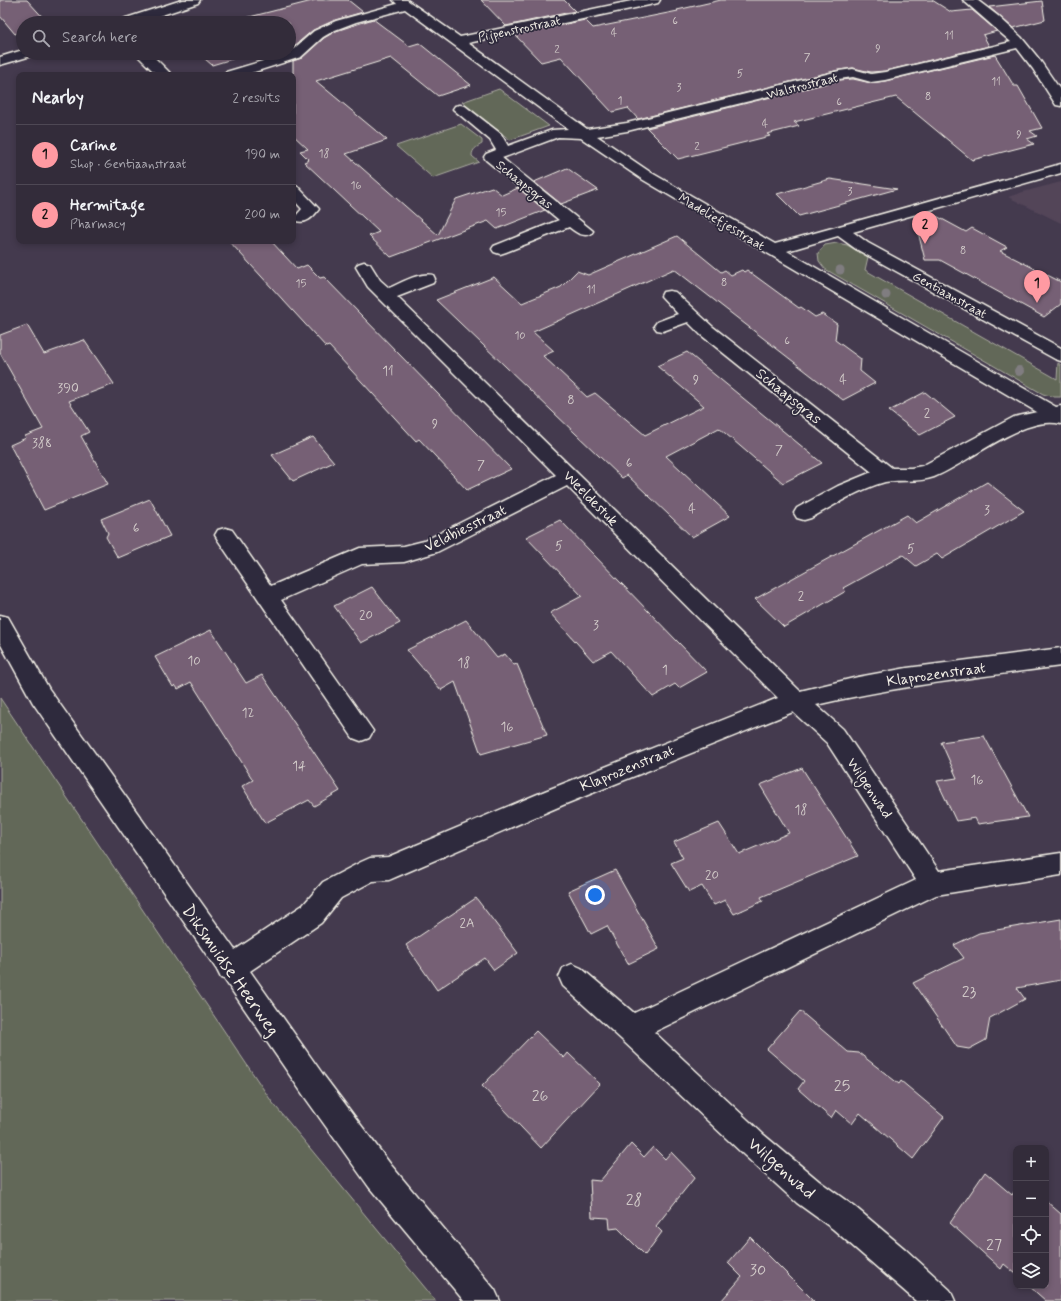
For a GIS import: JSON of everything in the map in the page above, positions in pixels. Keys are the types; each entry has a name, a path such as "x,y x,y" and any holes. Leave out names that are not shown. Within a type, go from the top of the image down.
{"street":[{"path":"146,16 194,0"},
{"path":"595,0 605,10"},
{"name":"Pijpenstrostraat","path":"457,41 654,0"},
{"path":"969,0 997,21 1020,44 1031,57 1061,102"},
{"path":"296,54 305,48 316,36 331,27 403,2"},
{"name":"Madeliefjesstraat","path":"403,2 584,134 645,175 1059,415"},
{"name":"Walstrostraat","path":"584,134 627,127 839,75 853,73 871,78 885,76 1020,44"},
{"path":"0,61 16,56"},
{"path":"150,60 162,72"},
{"path":"241,72 278,60"},
{"name":"Schaapsgras","path":"460,109 496,137 505,152"},
{"name":"Schaapsgras","path":"584,134 557,133 491,157 570,221 585,231"},
{"path":"772,250 1061,168"},
{"path":"296,193 311,209 302,218"},
{"name":"Schaapsgras","path":"500,249 570,221"},
{"name":"Gentiaanstraat","path":"840,230 862,246 1061,355"},
{"name":"Weeldestuk","path":"364,267 374,283 796,701"},
{"path":"386,295 427,279"},
{"name":"Schaapsgras","path":"669,296 707,331 888,475"},
{"path":"663,326 691,315"},
{"path":"804,513 870,478 888,475 911,475 927,472 1021,421 1059,415"},
{"name":"Veldbiesstraat","path":"267,597 360,556 404,554 430,547 569,477"},
{"path":"225,534 267,597 361,731"},
{"name":"Diksmuidse Heerweg","path":"0,623 41,696 230,969 380,1176 484,1301"},
{"name":"Klaprozenstraat","path":"230,969 312,914 332,890 370,870 389,868 562,795 796,701 858,686 907,677 1061,657"},
{"name":"Wilgenwad","path":"796,701 835,736 933,884"},
{"path":"630,1029 933,884 1061,864"},
{"name":"Wilgenwad","path":"572,977 760,1150 808,1192 844,1218 894,1260 939,1301"}],"shaded area":[{"path":"1061,182 1061,223 1008,197 1023,192"}],"green space":[{"path":"499,89 549,126 510,140 462,102"},
{"path":"461,124 482,140 482,144 475,148 472,154 472,156 479,162 433,178 396,146"},
{"path":"837,243 847,245 868,257 865,270 1057,379 1058,363 1061,365 1061,397 1043,394 825,269 819,261 818,253 825,245"},
{"path":"0,698 272,1102 436,1301 0,1301"}],"building":[{"path":"0,0 27,0 42,16 16,16 15,34 0,16"},
{"path":"316,0 348,0 363,12 335,20 313,30 296,44 296,16 253,16"},
{"path":"481,0 564,0 575,11 506,26"},
{"path":"721,0 932,0 951,12 972,10 997,31 983,35 989,46 885,71 871,72 853,68 839,70 638,119 628,108 612,112 561,57 541,62 515,35 585,20 593,28 678,11 677,10"},
{"path":"1042,1 1045,20 1013,28 989,7"},
{"path":"373,19 409,46 419,43 471,85 438,96 391,58 316,81 387,140 346,154 438,235 456,199 492,187 502,195 518,188 545,210 497,229 488,221 391,257 369,236 379,232 304,162 309,160 300,151 308,149 296,138 296,72 293,72 293,61 302,58 324,38 336,31"},
{"path":"995,55 1014,86 1018,86 1042,128 1030,131 1037,136 1027,139 1034,144 972,160 896,97 794,122 799,126 767,134 770,136 678,159 647,128 839,80 853,79 871,83 885,81"},
{"path":"206,60 229,60 212,65"},
{"path":"567,168 598,190 561,204 534,182"},
{"path":"830,179 897,189 799,216 777,194"},
{"path":"929,212 966,232 972,228 1007,247 1000,251 1061,282 1061,304 1044,317 940,260 925,260 914,216"},
{"path":"677,236 721,272 725,270 731,275 742,270 744,272 747,270 799,308 801,307 815,317 822,314 837,324 835,340 861,359 860,371 875,383 843,400 674,269 533,332 554,351 543,356 587,397 595,393 645,435 704,406 657,366 687,352 822,463 783,483 719,428 666,456 730,516 692,537 627,475 622,478 436,300 494,277 522,303 561,287 577,271 588,275"},
{"path":"232,244 274,244 297,269 307,265 320,278 324,277 511,469 467,490 419,439 416,441 329,346 326,347"},
{"path":"27,325 44,354 84,340 114,384 69,401 89,432 81,436 108,484 44,510 10,445 26,438 25,436 43,429 0,353 0,335"},
{"path":"925,392 955,417 920,435 889,411"},
{"path":"313,437 334,462 293,481 272,455"},
{"path":"987,482 1024,511 942,559 937,554 916,566 903,555 843,588 846,591 784,627 755,599 907,515 916,523"},
{"path":"150,499 170,536 118,558 106,537 108,533 101,519"},
{"path":"560,520 707,672 679,688 675,684 653,697 611,651 593,661 550,613 582,596 526,537"},
{"path":"372,587 400,623 361,643 334,606"},
{"path":"466,620 497,658 505,654 514,665 517,664 547,735 481,754 455,682 441,690 407,650"},
{"path":"211,630 246,683 262,675 340,791 314,806 309,800 265,823 242,786 253,780 191,682 178,689 175,685 173,687 155,657"},
{"path":"984,736 1028,817 978,824 975,818 956,821 937,781 957,778 941,742"},
{"path":"802,768 858,856 761,897 763,901 734,914 725,900 714,905 702,886 689,892 671,863 683,858 674,842 719,823 739,854 789,833 760,785"},
{"path":"615,870 659,949 628,964 607,926 591,934 568,891"},
{"path":"476,898 518,953 494,970 485,958 437,990 406,945"},
{"path":"1061,919 1061,980 1017,988 1025,999 990,1018 986,1040 969,1049 957,1047 913,983 964,958 954,945 979,933"},
{"path":"800,1011 848,1052 859,1053 899,1084 901,1081 944,1117 913,1159 860,1113 852,1124 836,1110 831,1118 798,1089 804,1081 767,1049"},
{"path":"536,1031 564,1058 568,1053 600,1084 541,1148 482,1086"},
{"path":"631,1144 644,1157 653,1147 665,1159 671,1152 695,1177 656,1226 662,1232 645,1255 618,1228 610,1229 609,1218 592,1217 590,1180 600,1181"},
{"path":"985,1172 1012,1195 1013,1194 1013,1272 1004,1264 1001,1269 950,1223"},
{"path":"1049,1204 1061,1214 1061,1301 1046,1301 1032,1289 1049,1289"},
{"path":"750,1237 814,1301 721,1301 742,1277 728,1263"}],"place":[{"name":"Hermitage","path":"925,244"},
{"name":"Carine","path":"1037,303"}]}
